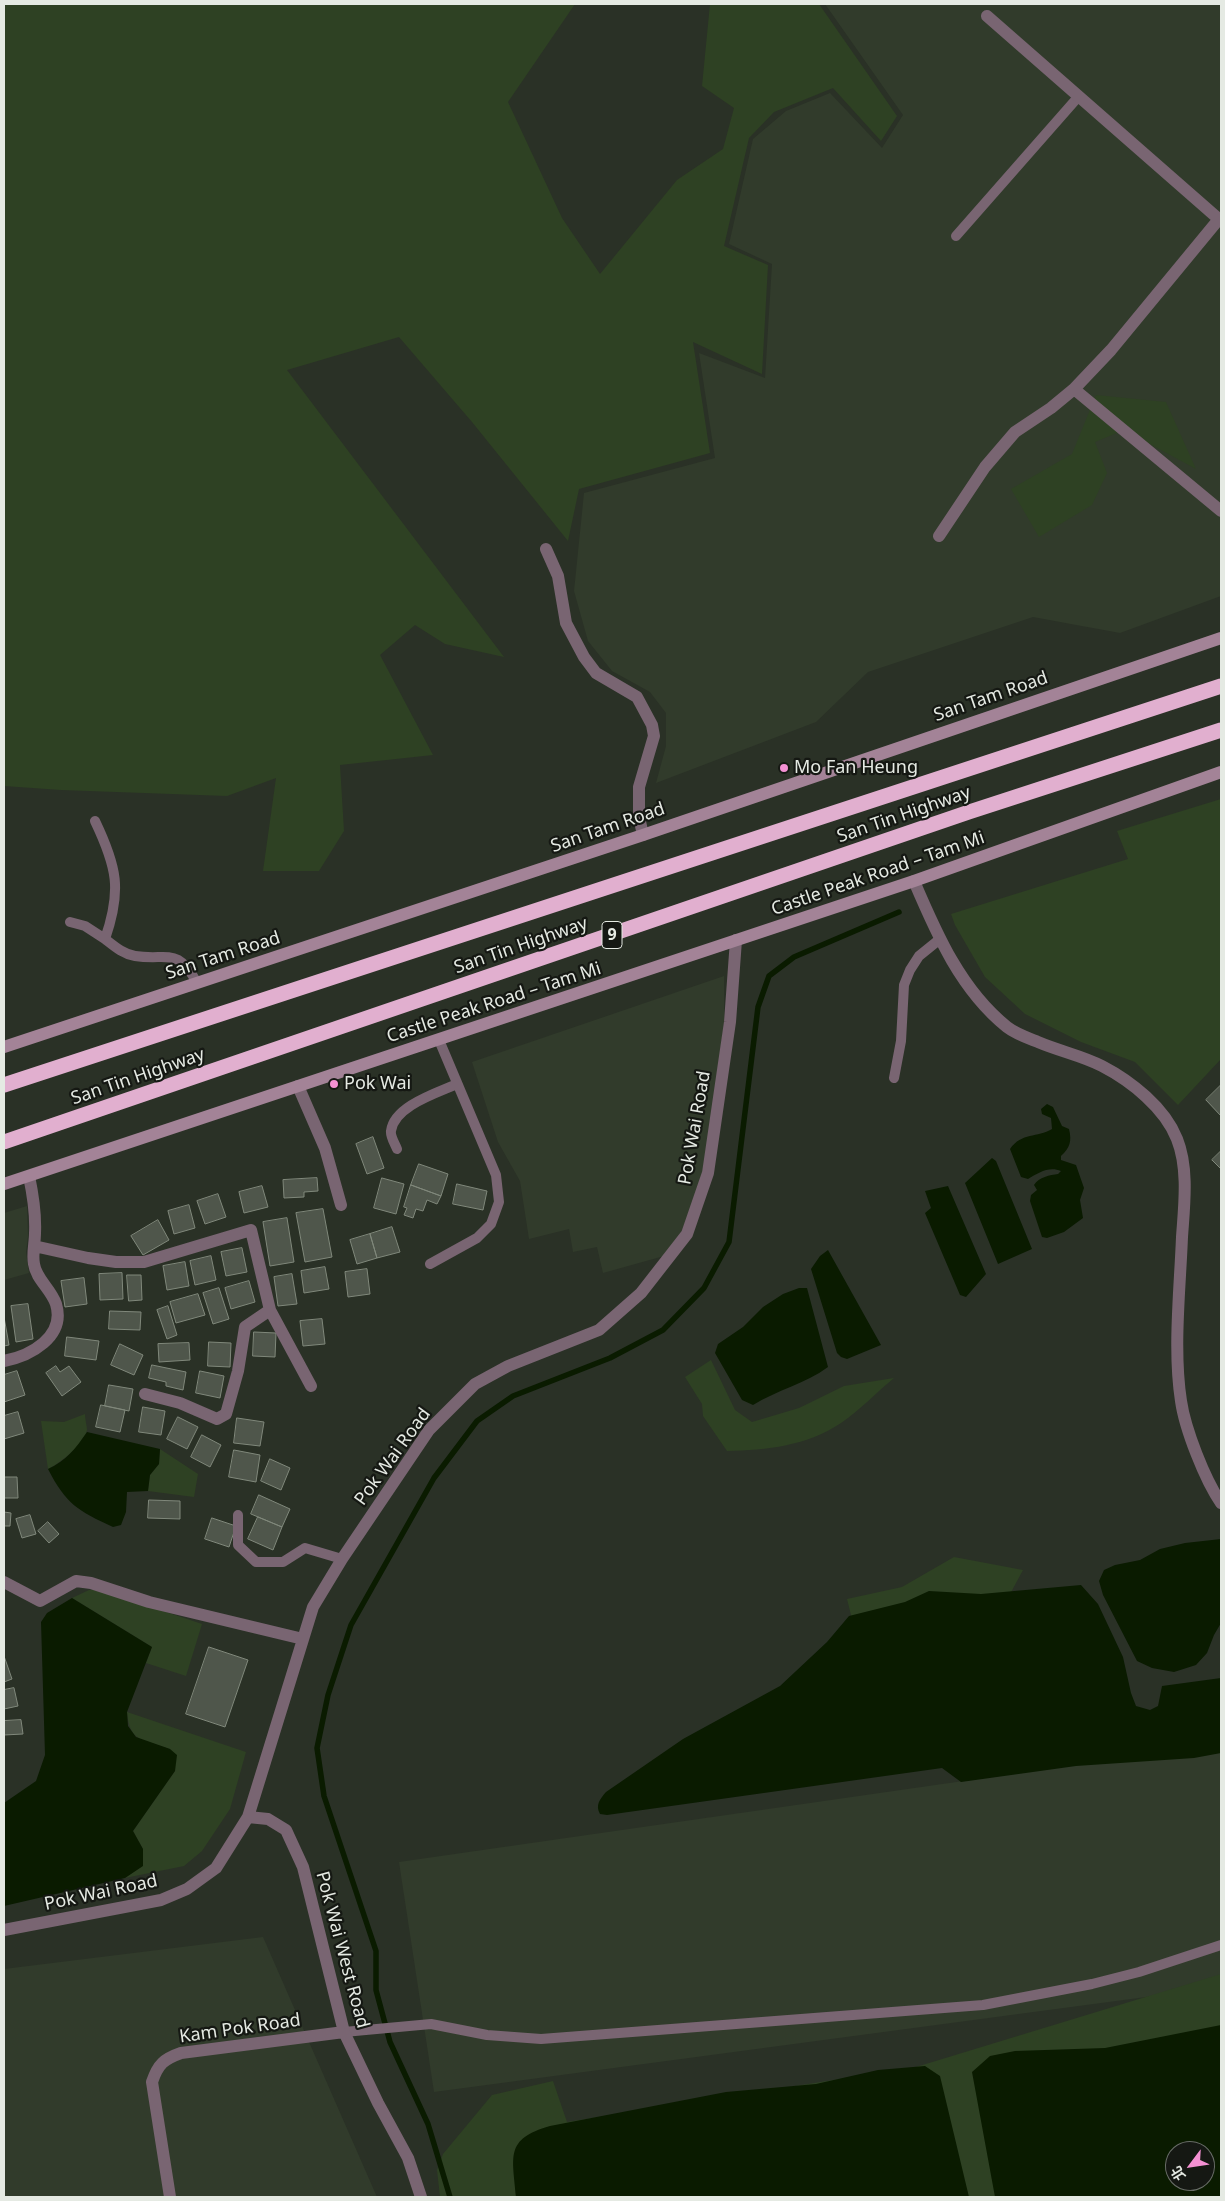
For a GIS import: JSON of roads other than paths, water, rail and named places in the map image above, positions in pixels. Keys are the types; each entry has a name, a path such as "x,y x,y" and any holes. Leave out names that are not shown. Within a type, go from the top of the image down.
{"highway":[{"name":"San Tin Highway","path":"4,1085 1221,686"},
{"name":"San Tin Highway","path":"4,1142 969,812 1221,730"}],"main road":[{"name":"San Tam Road","path":"4,1047 643,836 1221,638"},
{"name":"Castle Peak Road – Tam Mi","path":"4,1184 914,881 1221,772"}],"street":[{"path":"939,536 985,467 1015,432 1074,390 1111,350 1220,220 987,16"},
{"path":"1074,390 1221,511"},
{"path":"546,549 558,576 566,623 584,657 596,673 637,697 652,725 654,736 639,787 638,817 643,836"},
{"path":"914,881 940,939 959,973 980,1001 1009,1029 1060,1052 1102,1066 1133,1086 1159,1110 1177,1139 1182,1161 1184,1198 1178,1366 1181,1402 1198,1459 1221,1503"},
{"name":"Pok Wai Road","path":"4,1930 160,1900 187,1889 216,1868 248,1817 312,1607 429,1430 475,1384 508,1366 599,1330 641,1293 686,1234 708,1173 730,1022 736,940"},
{"path":"298,1086 325,1148 341,1205"},
{"path":"4,1361 32,1352 42,1345 52,1333 58,1317 56,1303 37,1273 34,1263 34,1196 29,1176"},
{"path":"34,1246 116,1262 144,1262 251,1230 270,1310 311,1386"},
{"path":"145,1394 180,1403 217,1419 226,1414 238,1371 245,1327 270,1310"},
{"path":"4,1582 40,1601 76,1581 91,1583 150,1602 303,1639"},
{"name":"Pok Wai West Road","path":"248,1817 268,1819 286,1830 299,1859 344,2032 378,2103 408,2158 421,2197"},
{"name":"Kam Pok Road","path":"170,2197 152,2082 156,2068 165,2059 181,2053 344,2032"}],"lane":[{"path":"956,236 1079,96"},
{"path":"95,821 107,846 116,880 114,914 104,939"},
{"path":"70,922 85,926 119,950 134,956 164,956 180,960 190,970 197,983"},
{"path":"894,1078 901,1041 904,985 910,970 919,956 940,939"},
{"path":"430,1264 477,1238 492,1224 499,1202 496,1175 439,1040"},
{"path":"397,1150 390,1132 394,1121 404,1109 457,1084"},
{"path":"238,1515 238,1545 256,1562 283,1562 305,1548 342,1559"},
{"path":"344,2032 431,2024 487,2035 541,2039 983,2005 1092,1984 1139,1972 1221,1945"}],"waterway":[{"path":"450,2197 428,2124 390,2042 376,1990 376,1951 324,1796 317,1748 328,1695 351,1625 434,1478 477,1421 513,1396 610,1358 663,1330 704,1288 729,1242 758,1007 769,976 794,957 899,912"}],"place":[{"name":"Mo Fan Heung","path":"784,768"},
{"name":"Pok Wai","path":"334,1084"}]}
